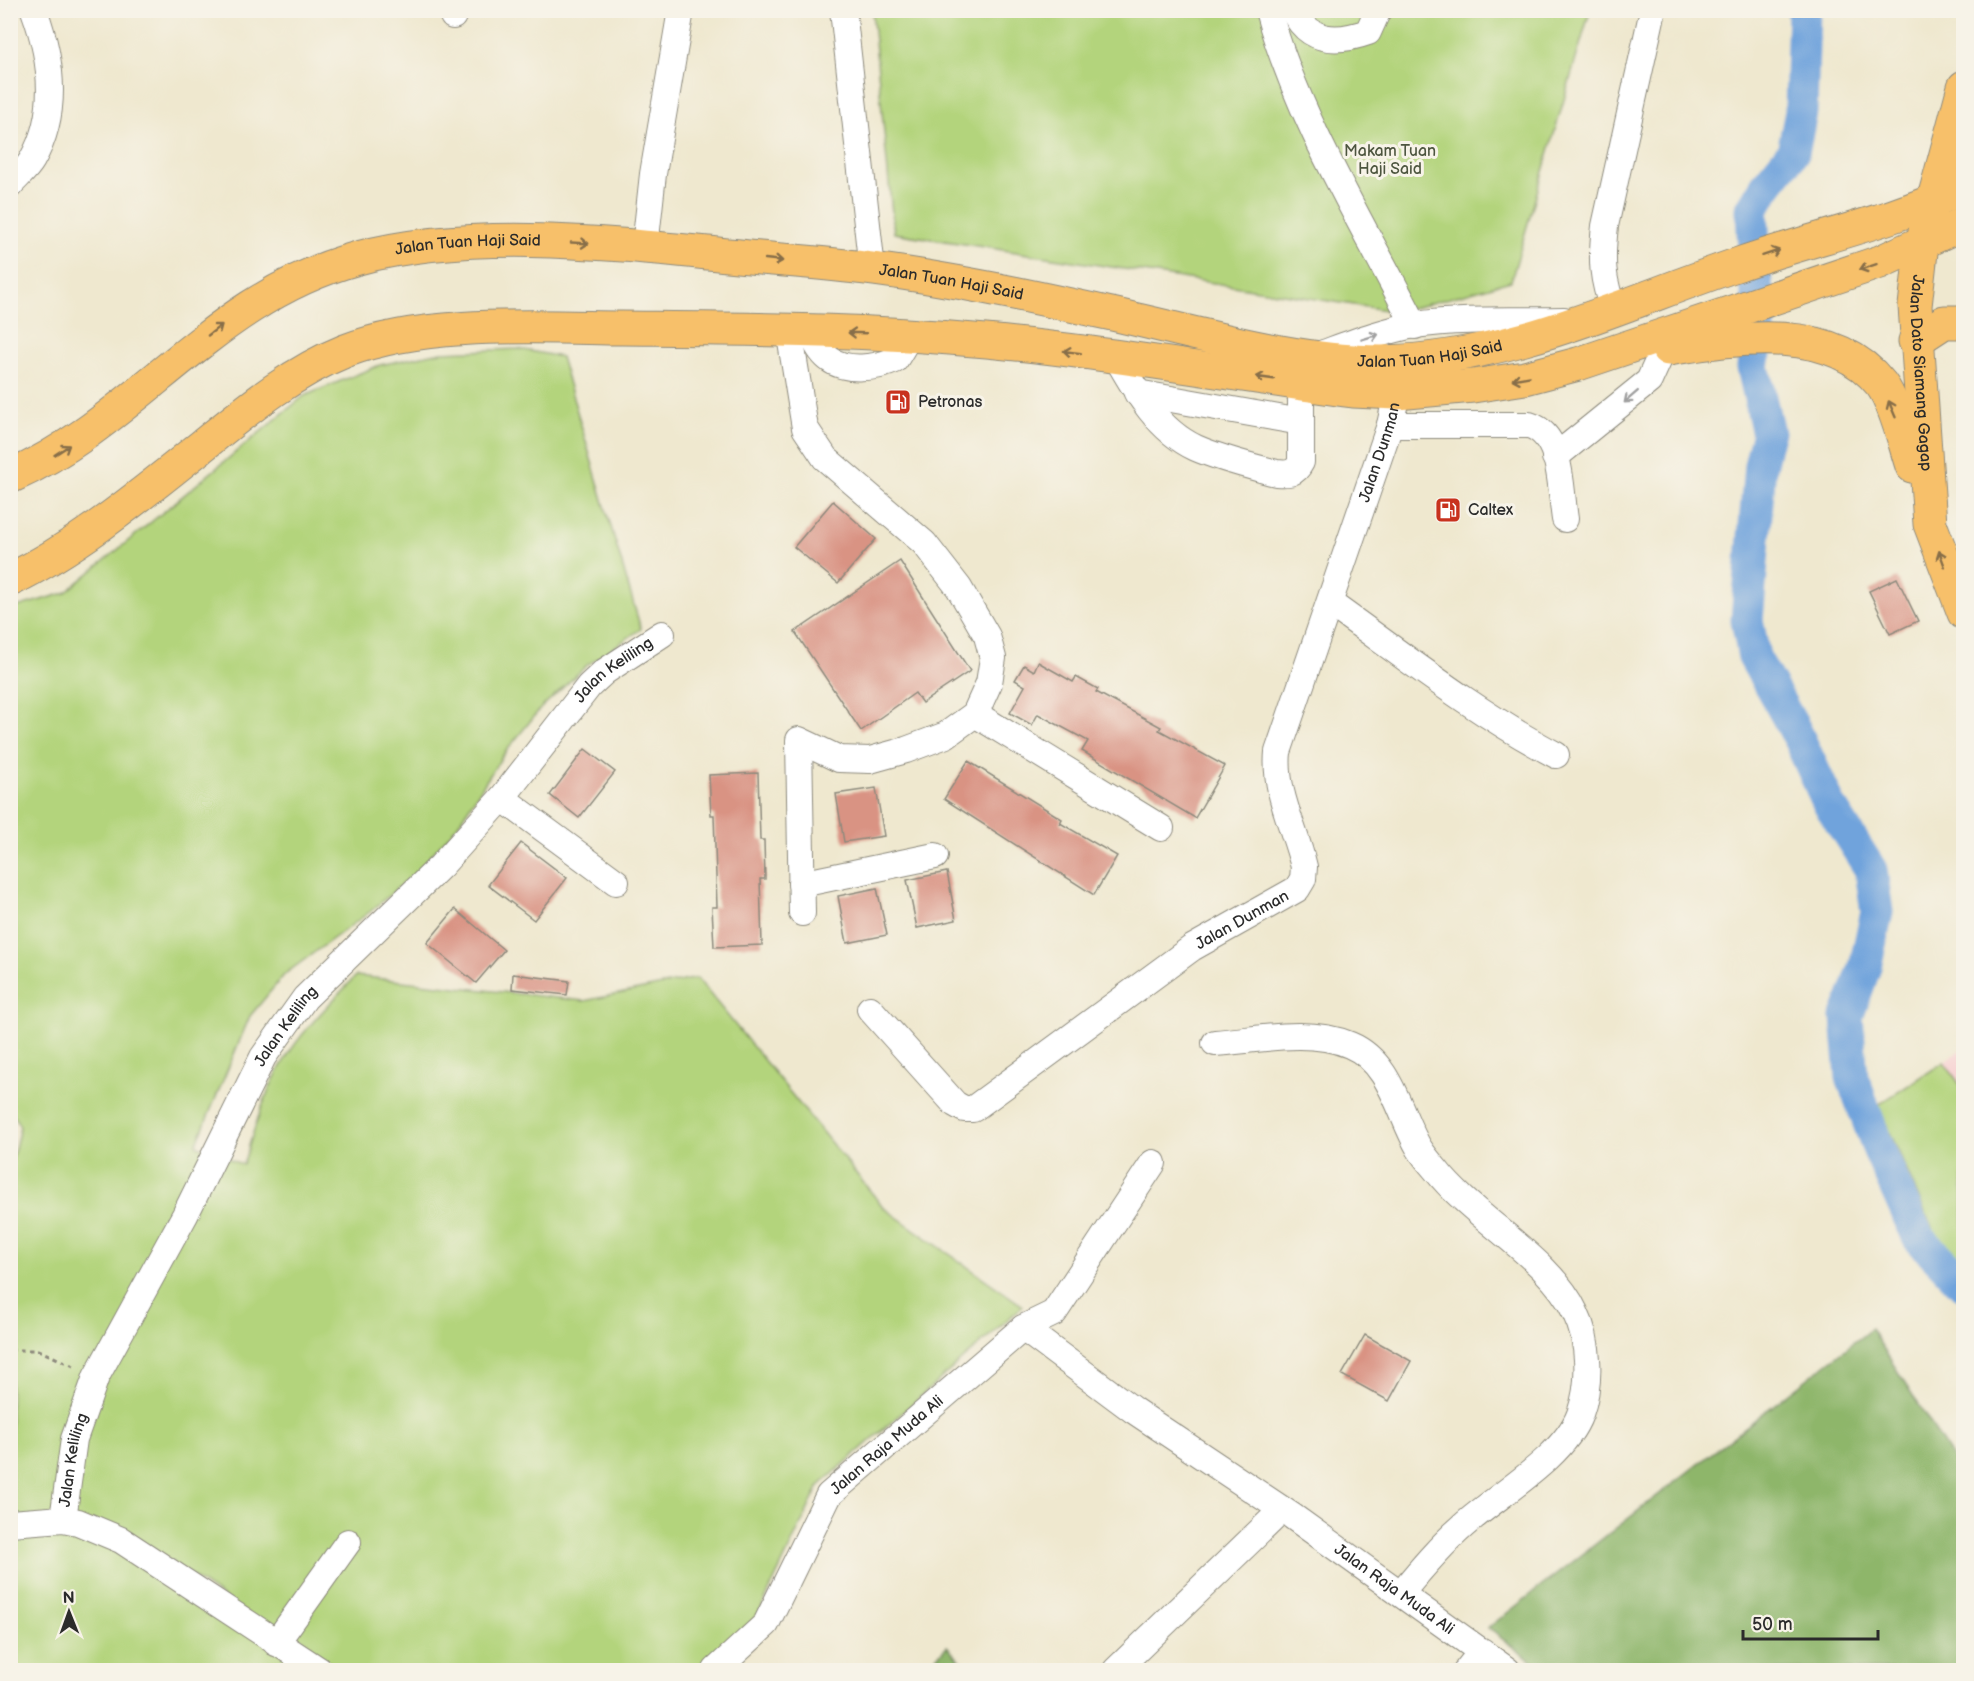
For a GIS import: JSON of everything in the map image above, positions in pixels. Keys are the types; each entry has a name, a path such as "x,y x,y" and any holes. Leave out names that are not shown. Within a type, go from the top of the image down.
{"main road":[{"path":"1865,223 1902,195 1928,169 1950,132 1964,87"},
{"name":"Jalan Dato Siamang Gagap","path":"1950,132 1931,203 1916,274 1915,341 1930,524 1964,613"},
{"name":"Jalan Tuan Haji Said","path":"10,580 70,549 250,407 306,370 347,350 407,336 458,330 528,327 799,330 953,338 1117,358 1308,370 1436,358 1491,350 1601,315 1733,266 1931,203 1964,187"},
{"name":"Jalan Tuan Haji Said","path":"10,477 61,452 233,316 266,295 307,274 361,257 455,244 510,240 645,247 872,269 1102,312 1397,393 1525,378 1739,325 1799,291 1880,262 1964,223"},
{"path":"1915,341 1944,322 1964,322"},
{"path":"1578,364 1663,350 1739,325 1832,348 1858,363 1882,385 1900,428 1930,524"}],"street":[{"path":"10,185 31,162 44,134 50,105 50,70 44,38 34,10"},
{"path":"645,247 653,174 681,10"},
{"path":"843,10 872,269"},
{"path":"1268,10 1276,40 1303,108 1414,326"},
{"path":"1276,40 1297,18 1318,36 1345,40 1368,32 1378,10"},
{"path":"1117,358 1137,393 1169,429 1194,447 1276,473 1290,474 1298,470 1301,462 1301,422 1308,370 1371,336 1414,326 1460,321 1601,315 1604,284 1601,259 1605,226 1653,10"},
{"path":"799,330 805,428 825,458 924,543 959,588 987,636 993,658 988,683 975,714 946,735 870,760 838,759 799,740 802,913"},
{"path":"1555,457 1650,381 1663,350"},
{"path":"1137,393 1301,422"},
{"name":"Jalan Dunman","path":"870,1009 955,1104 964,1109 973,1109 1192,948 1297,889 1303,879 1304,867 1280,790 1276,772 1278,752 1331,604 1390,425 1397,393"},
{"path":"1390,425 1530,425 1541,428 1549,439 1555,457 1565,519"},
{"path":"1331,604 1464,699 1523,738 1556,755"},
{"name":"Jalan Keliling","path":"63,1519 74,1439 96,1377 185,1215 263,1056 305,998 441,866 502,798 589,686 604,672 662,634"},
{"path":"975,714 1161,828"},
{"path":"502,798 616,882"},
{"path":"801,884 935,856"},
{"path":"1215,1043 1323,1037 1352,1046 1359,1051 1372,1061 1392,1088 1420,1149 1439,1174 1555,1282 1575,1312 1586,1348 1587,1382 1580,1415 1564,1440 1462,1527 1401,1593"},
{"name":"Jalan Raja Muda Ali","path":"716,1671 766,1624 830,1495 1023,1328 1054,1313 1153,1163"},
{"name":"Jalan Raja Muda Ali","path":"1023,1328 1133,1410 1401,1593 1474,1661 1507,1671"},
{"path":"1116,1671 1282,1510"},
{"name":"Jalan Keliling","path":"10,1523 63,1519 78,1522 121,1540 319,1671"},
{"path":"276,1643 348,1542"}],"path":[{"path":"10,1350 38,1350 96,1377"}],"shaded area":[{"path":"1963,1048 1963,1089 1944,1062"}],"green space":[{"name":"Makam Tuan Haji Said","path":"872,11 1590,11 1511,281 1399,312 894,233"},
{"path":"519,349 561,357 641,629 586,666 540,709 503,755 457,826 416,872 371,911 285,974 250,1016 196,1145 243,1165 265,1099 284,1061 309,1027 356,976 584,1001 697,978 884,1208 1023,1306 819,1486 758,1615 700,1670 329,1670 127,1532 11,1515 10,1169 20,1127 10,1107 10,609 65,593 304,396 380,365 441,352"},
{"path":"1944,1062 1963,1089 1963,1268 1937,1239 1878,1105"},
{"path":"1871,1329 1963,1475 1963,1670 1543,1670 1488,1628"},
{"path":"51,1525 115,1543 311,1670 11,1670 10,1533"},
{"path":"947,1646 970,1670 923,1670"}],"building":[{"path":"833,501 876,539 838,583 794,547"},
{"path":"900,561 970,671 922,703 915,693 861,731 795,632"},
{"path":"1897,578 1918,621 1890,634 1869,591"},
{"path":"1038,662 1073,682 1076,677 1098,689 1096,692 1161,727 1159,730 1225,766 1195,818 1082,751 1088,741 1038,714 1032,725 1010,713 1025,686 1015,680 1024,665 1034,671"},
{"path":"585,749 615,772 579,818 550,795"},
{"path":"968,761 1062,819 1060,823 1117,856 1094,895 944,799"},
{"path":"758,773 760,840 764,840 765,879 760,879 762,945 714,947 712,907 717,907 714,815 711,815 709,775"},
{"path":"876,788 884,836 844,842 836,794"},
{"path":"521,843 567,878 534,920 488,885"},
{"path":"947,872 956,920 917,928 907,880"},
{"path":"877,888 887,935 847,943 838,896"},
{"path":"455,909 504,950 476,983 427,943"},
{"path":"513,974 569,981 567,995 512,989"},
{"path":"1365,1335 1411,1361 1389,1401 1342,1375"}],"waterway":[{"path":"1804,10 1801,112 1793,152 1768,183 1752,209 1760,320 1753,367 1768,433 1760,466 1747,620 1754,657 1795,730 1829,804 1871,870 1877,912 1865,967 1847,1017 1852,1077 1879,1150 1918,1237 1964,1285"}],"place":[{"name":"Petronas","path":"898,402"},
{"name":"Caltex","path":"1448,510"}]}
